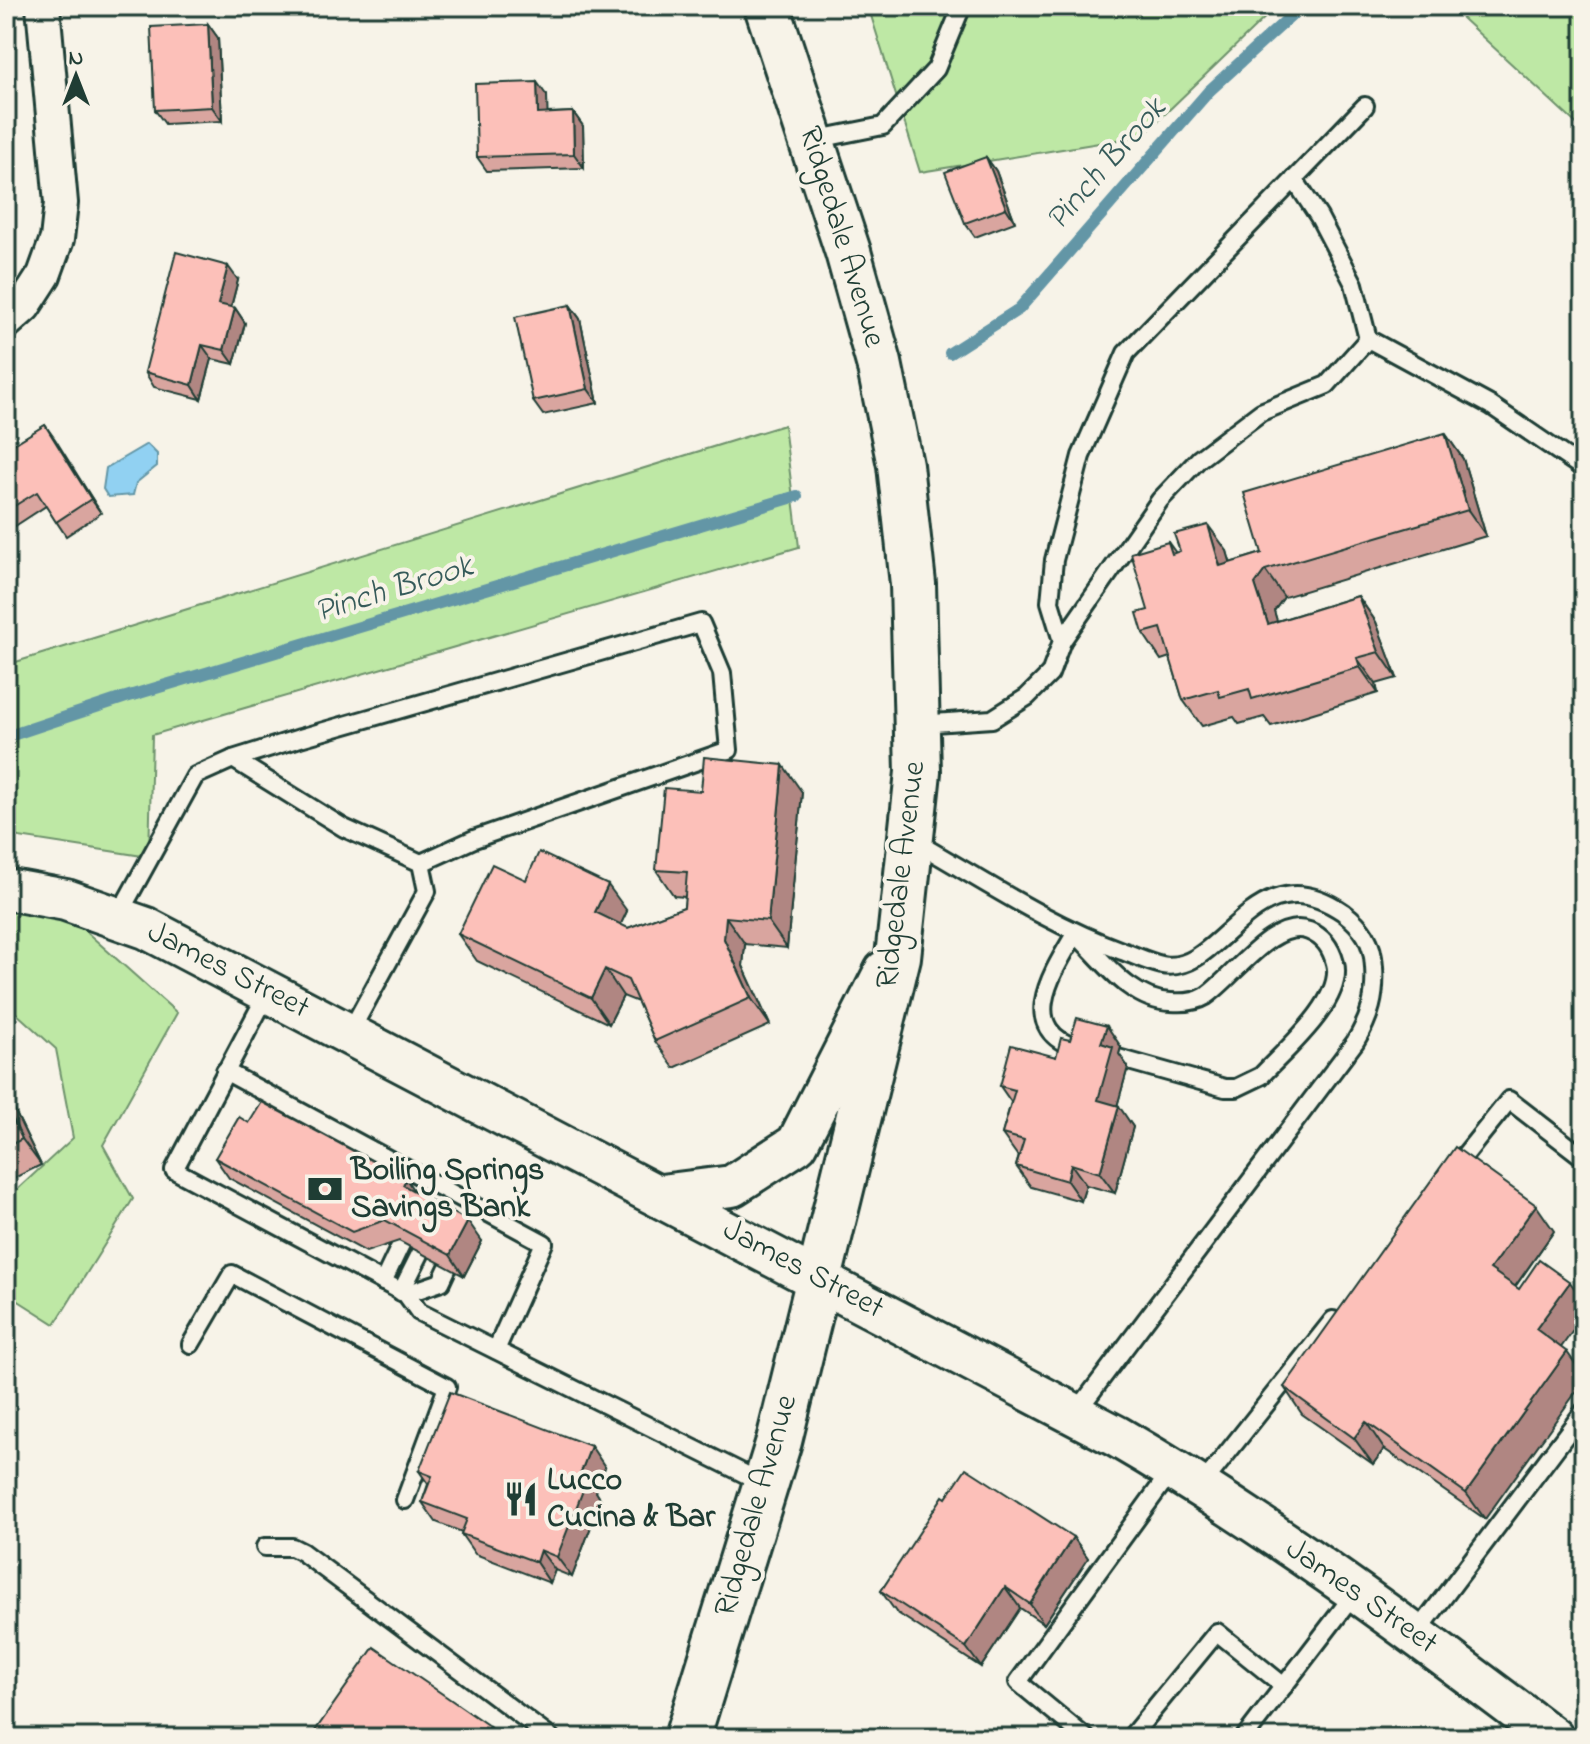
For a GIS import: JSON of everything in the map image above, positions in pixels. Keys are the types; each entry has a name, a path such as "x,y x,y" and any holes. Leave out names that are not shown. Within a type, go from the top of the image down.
{"main road":[{"name":"Ridgedale Avenue","path":"687,1738 766,1484 820,1278 899,942 918,772 913,584 900,465 875,349 767,6"}],"street":[{"path":"6,322 24,306 44,275 57,239 61,203 43,6"},
{"name":"James Street","path":"6,889 66,900 146,928 350,1032 1075,1414 1187,1477 1416,1634 1553,1738"},
{"path":"661,1195 732,1186 797,1144 899,942"}],"lane":[{"path":"811,141 883,126 936,69 962,6"},
{"path":"1062,641 1050,602 1054,560 1081,456 1126,353 1365,106"},
{"path":"1294,179 1319,217 1354,284 1368,339 1490,405 1584,469"},
{"path":"917,724 992,719 1027,697 1050,674 1062,641 1160,500 1199,459 1261,412 1327,385 1368,339"},
{"path":"117,918 195,776 233,759 701,623 722,673 729,750 474,839 421,863 344,828 233,759"},
{"path":"912,840 1075,934 1163,966 1182,965 1202,953 1251,910 1277,899 1301,895 1318,899 1360,925 1372,944 1373,1004 1355,1042 1075,1414"},
{"path":"350,1032 427,891 421,863"},
{"path":"1075,934 1134,991 1168,1002 1205,997 1268,941 1290,929 1300,927 1317,934 1332,952 1336,968 1333,989 1325,1005 1261,1076 1248,1083 1225,1088 1118,1058"},
{"path":"1075,934 1055,969 1043,1004 1043,1019 1052,1036 1061,1043 1087,1051"},
{"path":"268,991 174,1170 403,1293 419,1312 766,1484"},
{"path":"225,1071 474,1214 544,1243 496,1350"},
{"path":"1440,1185 1509,1100 1584,1158"},
{"path":"383,1282 402,1242"},
{"path":"403,1293 421,1252"},
{"path":"403,1293 441,1282 448,1267"},
{"path":"191,1344 232,1274 447,1387 405,1500"},
{"path":"1086,1738 1018,1682 1187,1477 1343,1308"},
{"path":"1416,1634 1584,1411"},
{"path":"265,1547 292,1547 302,1552 551,1738"},
{"path":"1244,1738 1356,1592"},
{"path":"1130,1738 1217,1632 1284,1686"}],"green space":[{"path":"868,6 1277,6 1142,136 920,172"},
{"path":"1449,6 1584,6 1584,131"},
{"path":"784,425 799,547 152,735 149,857 6,835 6,665"},
{"path":"6,860 177,1013 103,1145 133,1199 55,1324 6,1293 6,1200 73,1138 56,1049 6,1004"}],"water":[{"path":"147,444 157,454 157,466 136,483 133,495 108,497 103,489 106,468"}],"building":[{"path":"208,24 212,107 155,110 151,27"},
{"path":"537,82 538,114 573,112 574,154 477,157 475,84"},
{"path":"986,157 1006,208 965,223 945,172"},
{"path":"176,252 228,266 218,304 235,308 224,350 202,345 192,385 145,372"},
{"path":"570,305 588,389 533,401 515,317"},
{"path":"45,425 91,499 56,522 37,492 6,511 6,449"},
{"path":"1445,433 1468,510 1265,570 1255,584 1268,624 1358,596 1379,652 1357,658 1360,667 1252,699 1249,689 1220,697 1218,690 1183,700 1161,628 1143,633 1137,613 1148,610 1131,553 1168,542 1172,554 1180,551 1174,534 1208,525 1220,566 1262,553 1244,493"},
{"path":"704,757 783,765 768,921 726,917 724,939 751,998 655,1041 628,980 605,969 591,998 458,934 492,864 526,880 539,852 608,885 595,912 628,928 684,907 687,872 656,870 664,788 701,791"},
{"path":"1077,1018 1107,1026 1101,1043 1113,1047 1098,1100 1119,1106 1100,1173 1071,1164 1067,1181 1016,1166 1024,1140 1002,1134 1015,1090 1000,1086 1011,1045 1056,1057 1061,1038 1070,1040"},
{"name":"Boiling Springs Savings Bank","path":"262,1102 406,1179 403,1185 468,1221 450,1255 385,1220 352,1232 215,1158 239,1117 249,1123"},
{"path":"6,1105 22,1139 6,1147"},
{"path":"1455,1147 1536,1205 1490,1269 1519,1289 1539,1260 1570,1282 1536,1329 1567,1352 1466,1493 1366,1422 1354,1438 1284,1387"},
{"name":"Lucco Cucina & Bar","path":"450,1392 591,1446 579,1477 587,1480 557,1557 540,1550 536,1562 461,1534 467,1519 422,1502 432,1476 419,1471"},
{"path":"966,1468 1073,1537 1030,1604 1005,1587 966,1647 881,1591 943,1496 946,1498"},
{"path":"374,1647 489,1726 481,1738 310,1738"}],"waterway":[{"name":"Pinch Brook","path":"950,353 1019,309 1209,91 1302,6"},
{"name":"Pinch Brook","path":"6,737 126,697 797,496"}],"place":[{"name":"Boiling Springs Savings Bank","path":"325,1189"},
{"name":"Lucco Cucina & Bar","path":"521,1499"}]}
